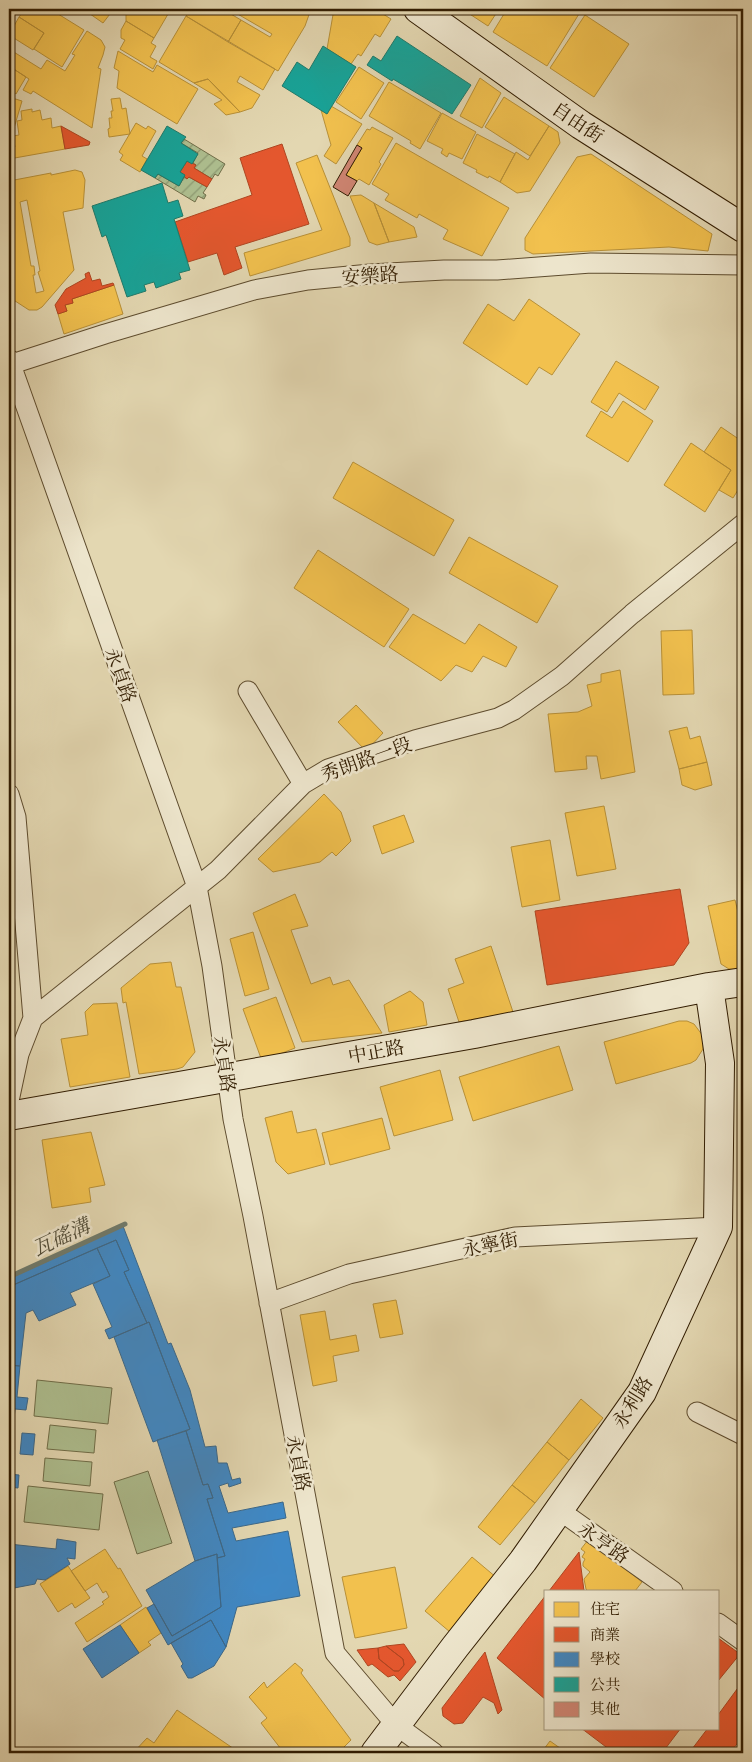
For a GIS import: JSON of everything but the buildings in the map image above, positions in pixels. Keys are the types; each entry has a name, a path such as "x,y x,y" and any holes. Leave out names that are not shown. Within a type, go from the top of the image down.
{"street":[{"name":"自由街","path":"418,9 581,125 743,228"},
{"name":"安樂路","path":"10,363 254,290 308,280 370,274 444,270 497,270 591,263 743,265"},
{"name":"永貞路","path":"10,363 197,887 212,966 233,1119 335,1653 396,1725 434,1753"},
{"name":"秀朗路一段","path":"9,1101 19,1054 34,1018 218,870 303,784 328,769 414,740 498,718 514,710 562,676 632,614 743,524"},
{"path":"248,691 303,784"},
{"path":"9,794 16,817 34,1018"},
{"name":"中正路","path":"9,1116 491,1031 743,982"},
{"name":"永利路","path":"375,1753 522,1561 642,1392 718,1227 720,1063 710,987"},
{"name":"永寧街","path":"269,1303 349,1274 515,1237 718,1227"},
{"path":"697,1412 743,1435"},
{"name":"永亨路","path":"559,1510 672,1590"},
{"path":"720,1624 743,1641"}],"green space":[{"path":"184,139 225,164 218,176 215,174 212,179 194,168 196,165 193,163 198,153 181,143"},
{"path":"158,174 179,186 184,177 187,179 189,177 207,187 203,193 206,195 204,199 198,196 195,202 155,178"},
{"path":"37,1380 112,1388 108,1424 34,1416"},
{"path":"50,1425 96,1430 94,1453 47,1449"},
{"path":"45,1458 92,1462 90,1486 43,1481"},
{"path":"148,1471 172,1543 137,1554 114,1482"},
{"path":"28,1486 103,1494 99,1530 24,1522"}],"waterway":[{"name":"瓦磘溝","path":"9,1277 125,1224"}]}
